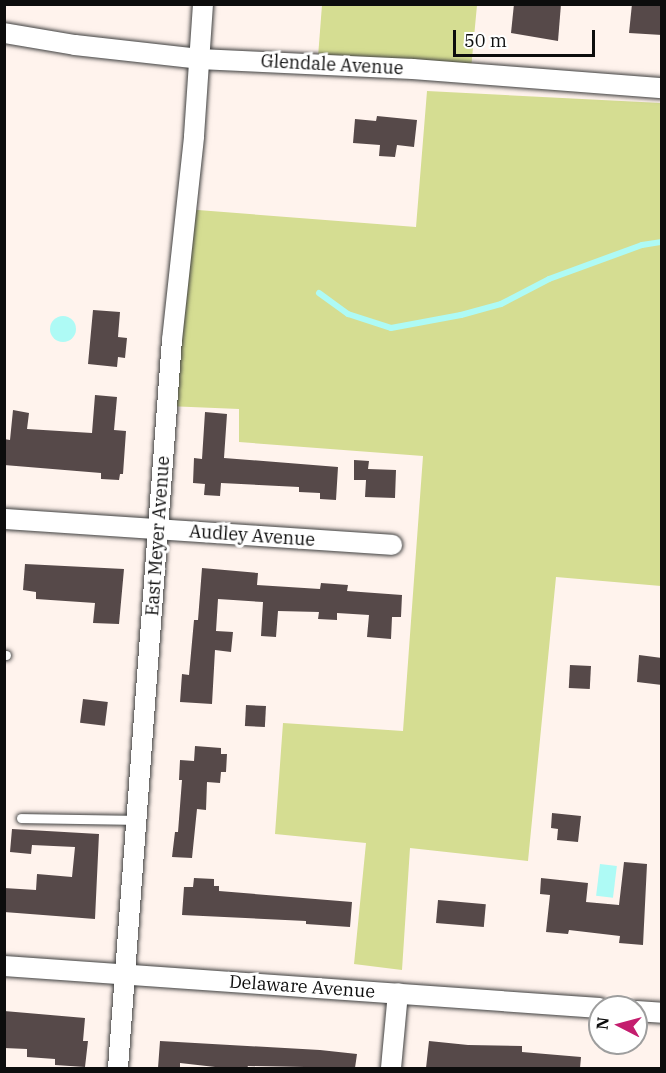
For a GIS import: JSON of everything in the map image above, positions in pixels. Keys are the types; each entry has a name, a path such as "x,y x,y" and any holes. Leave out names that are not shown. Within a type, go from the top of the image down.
{"street":[{"name":"East Meyer Avenue","path":"118,1068 172,340 194,136 203,4"},
{"name":"Glendale Avenue","path":"4,33 75,45 199,58 413,69 662,88"},
{"name":"Audley Avenue","path":"4,519 392,545"},
{"name":"Delaware Avenue","path":"4,966 588,1007"},
{"path":"391,1068 398,993"}],"lane":[{"path":"21,818 137,820"}],"green space":[{"path":"322,5 477,5 471,69 318,57"},
{"path":"427,91 661,103 661,586 556,577 528,861 410,848 402,970 354,964 366,843 275,834 283,723 403,731 423,456 239,442 239,409 167,406 185,209 416,227"}],"water":[{"path":"63,316 72,320 76,329 72,338 63,342 54,338 50,329 54,320"},
{"path":"600,864 617,866 613,898 596,896"}],"building":[{"path":"514,4 561,4 558,41 511,33"},
{"path":"632,4 662,4 662,35 629,33"},
{"path":"377,116 417,120 414,147 397,145 395,157 379,156 380,145 353,143 355,119 376,121"},
{"path":"93,310 120,312 118,337 127,338 125,358 118,357 117,367 88,364"},
{"path":"95,395 117,397 114,430 126,431 123,474 120,474 119,480 101,479 101,473 4,465 4,439 10,440 13,410 29,413 27,429 92,433"},
{"path":"205,412 227,414 224,458 338,467 336,500 320,499 320,493 299,492 299,487 221,483 220,496 204,495 205,484 193,483 194,458 202,459"},
{"path":"354,460 369,461 368,469 396,470 395,498 365,497 366,480 354,480"},
{"path":"25,564 124,569 119,624 93,623 95,603 36,599 36,592 23,590"},
{"path":"202,568 258,573 257,585 320,589 321,583 348,585 347,591 402,595 401,617 392,617 391,639 367,637 369,615 337,613 337,620 318,619 319,612 278,611 276,637 261,636 263,602 218,599 216,631 233,632 231,652 215,650 212,704 180,702 182,674 189,675 194,620 198,620"},
{"path":"639,655 662,658 662,685 637,682"},
{"path":"570,665 591,666 590,689 569,688"},
{"path":"83,699 108,702 105,726 80,723"},
{"path":"246,705 266,706 265,727 245,726"},
{"path":"195,746 221,748 221,754 227,754 226,772 221,772 220,783 207,782 206,810 197,809 192,858 172,857 175,832 178,832 182,780 179,780 180,760 194,761"},
{"path":"552,813 581,816 578,842 557,840 558,829 551,828"},
{"path":"12,829 99,834 95,919 4,912 4,888 36,890 37,874 72,877 75,847 32,845 31,854 10,852"},
{"path":"624,862 647,864 643,945 619,943 620,936 569,930 568,934 546,932 550,895 540,894 541,878 588,883 586,902 619,905"},
{"path":"194,878 214,879 214,886 219,886 219,891 352,902 350,927 306,924 306,921 182,915 184,887 193,887"},
{"path":"438,900 486,904 484,927 436,923"},
{"path":"4,1011 85,1018 83,1041 88,1041 85,1067 55,1065 55,1059 27,1057 27,1049 4,1048"},
{"path":"160,1041 357,1054 355,1068 248,1066 247,1068 224,1068 180,1063 180,1068 158,1068"},
{"path":"429,1041 468,1045 522,1046 522,1052 581,1057 580,1068 426,1068"}],"waterway":[{"path":"319,293 348,314 391,328 461,315 501,304 549,279 642,245 662,242"}]}
